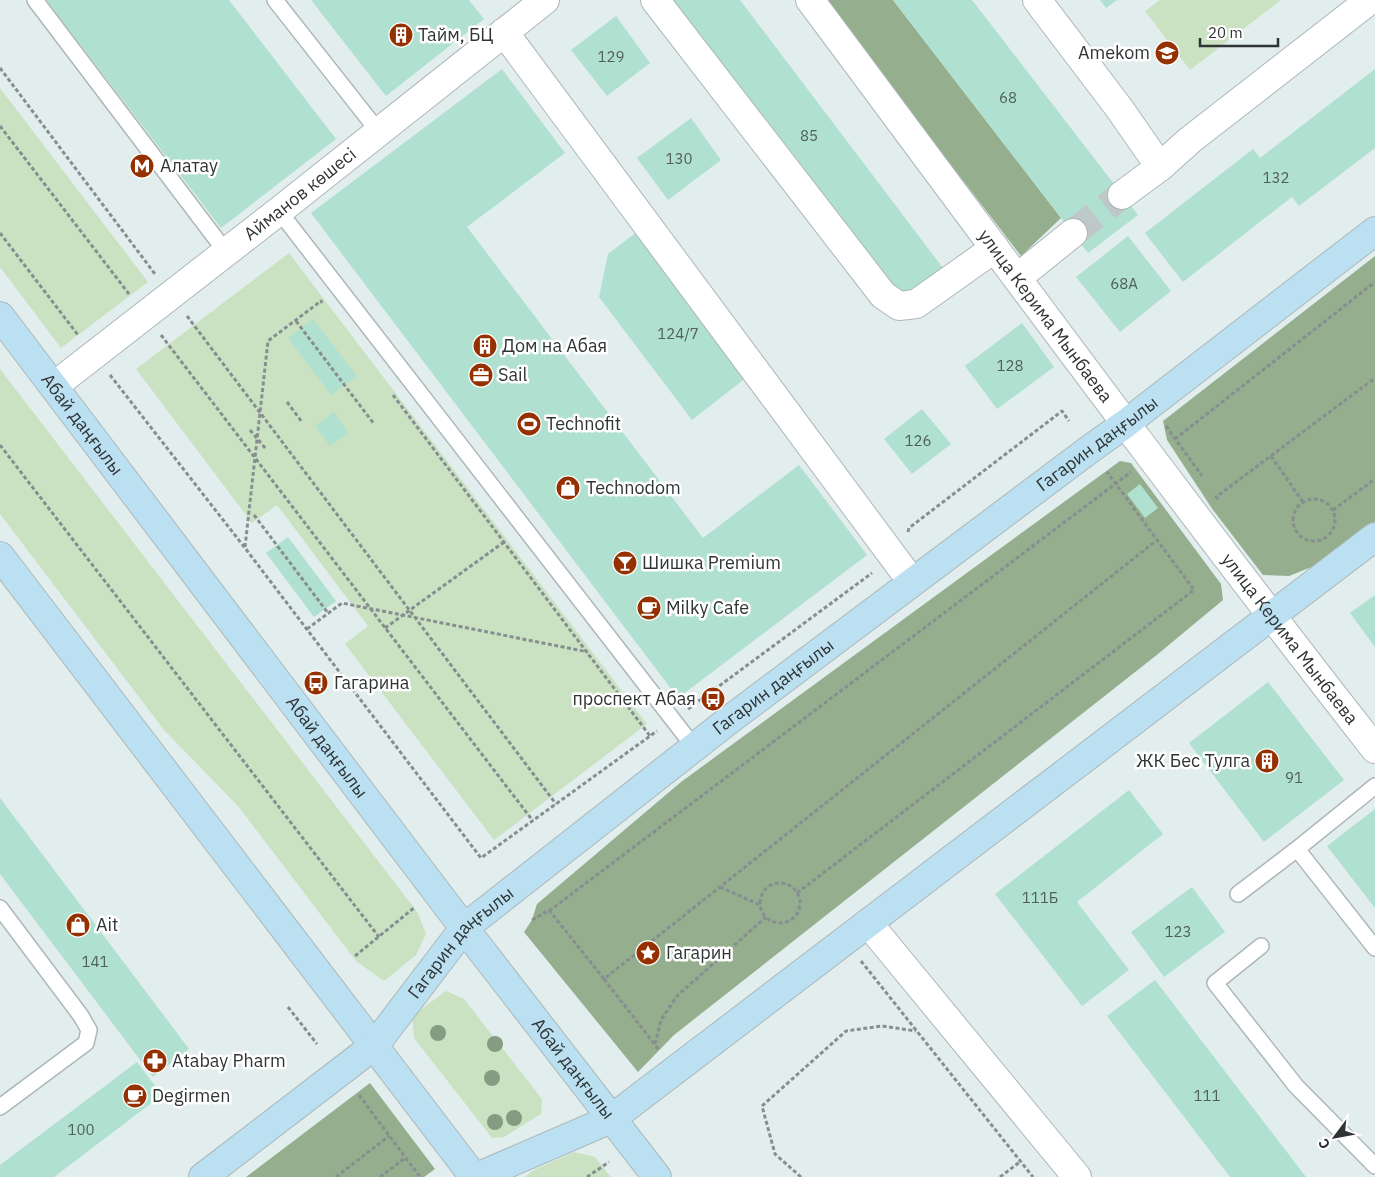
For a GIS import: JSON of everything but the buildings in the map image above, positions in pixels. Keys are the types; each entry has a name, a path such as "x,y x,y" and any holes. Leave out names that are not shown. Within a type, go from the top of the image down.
{"street":[{"name":"Айманов көшесі","path":"54,386 545,0"},
{"path":"656,0 883,295 899,306 916,304 995,248"},
{"name":"улица Керима Мынбаева","path":"810,0 1125,424 1270,616 1375,749"},
{"path":"1037,0 1119,108 1160,167"},
{"path":"1122,195 1370,0"},
{"path":"504,32 895,556 912,582"},
{"name":"Гагарин даңғылы","path":"203,1177 375,1045 464,928 694,747 1125,424 1375,231"},
{"path":"1017,278 1073,233"},
{"name":"Абай даңғылы","path":"0,316 464,928 657,1177"},
{"path":"0,556 476,1177 610,1118 1375,537"},
{"path":"868,923 1077,1177"}],"lane":[{"path":"35,0 226,252"},
{"path":"275,0 378,131"},
{"path":"279,211 694,747"},
{"path":"1238,894 1375,786"},
{"path":"1297,849 1375,948"},
{"path":"0,908 82,1016 89,1030 86,1043 0,1107"},
{"path":"1261,946 1215,984 1296,1086 1375,1166"}],"path":[{"path":"0,68 160,280"},
{"path":"0,126 134,301"},
{"path":"0,233 245,548 480,858 673,720 902,551 909,528 1062,412 1069,421"},
{"path":"1176,439 1375,282"},
{"path":"245,548 268,341 321,301 327,308"},
{"path":"184,312 556,804"},
{"path":"296,321 374,424"},
{"path":"158,332 533,821"},
{"path":"1216,497 1375,378"},
{"path":"392,394 650,736"},
{"path":"287,402 302,422"},
{"path":"1163,421 1206,482"},
{"path":"250,430 266,449"},
{"path":"0,444 379,937"},
{"path":"1271,456 1304,502"},
{"path":"542,916 1136,469"},
{"path":"797,893 1194,590 1107,472"},
{"path":"1333,510 1375,479"},
{"path":"1211,490 1222,504"},
{"path":"1310,500 1323,501 1333,510 1335,524 1328,536 1322,539 1308,540 1297,532 1293,519 1298,506 1304,502 1310,500"},
{"path":"254,515 328,614"},
{"path":"604,980 1157,540"},
{"path":"385,628 504,542"},
{"path":"307,629 342,603 415,616 588,652"},
{"path":"780,883 787,884 797,893 800,905 794,917 789,921 777,923 766,917 760,905 763,892 774,884 780,883"},
{"path":"720,887 760,905"},
{"path":"355,956 419,904"},
{"path":"532,920 549,910"},
{"path":"549,910 660,1051"},
{"path":"655,1044 661,1020 677,996 766,917"},
{"path":"861,961 1033,1177"},
{"path":"288,1007 317,1044"},
{"path":"800,1177 775,1154 762,1106 846,1030 882,1026 916,1031"},
{"path":"359,1095 420,1177"},
{"path":"336,1177 389,1136"},
{"path":"380,1177 406,1158"},
{"path":"587,1177 609,1162"},
{"path":"1000,1177 1021,1162"}],"green space":[{"path":"824,0 893,0 1061,218 1021,256"},
{"path":"1160,0 1281,0 1190,70 1145,11"},
{"path":"0,88 148,282 61,348 0,267"},
{"path":"289,253 647,724 494,840 345,644 368,626 277,505 252,523 136,369"},
{"path":"1375,256 1375,522 1324,562 1289,576 1263,575 1213,510 1167,440 1163,421"},
{"path":"0,369 418,913 426,934 416,955 384,981 356,961 238,806 164,730 0,514"},
{"path":"1120,461 1131,463 1221,584 1223,600 1158,654 674,1035 638,1072 524,932 532,920 537,904 681,782"},
{"path":"446,991 464,999 542,1099 541,1114 504,1137 492,1138 414,1038 412,1016"},
{"path":"370,1083 435,1169 424,1177 246,1177"},
{"path":"574,1152 595,1157 611,1177 525,1177 534,1170"}],"tunnel":[{"path":"1073,233 1122,195"}],"place":[{"name":"Тайм, БЦ","path":"401,35"},
{"name":"Amekom","path":"1167,53"},
{"name":"Алатау","path":"142,166"},
{"name":"Дом на Абая","path":"485,346"},
{"name":"Sail","path":"481,375"},
{"name":"Technofit","path":"529,424"},
{"name":"Technodom","path":"568,488"},
{"name":"Шишка Premium","path":"625,563"},
{"name":"Milky Cafe","path":"649,608"},
{"name":"Гагарина","path":"316,683"},
{"name":"проспект Абая","path":"713,699"},
{"name":"ЖК Бес Тулга","path":"1267,761"},
{"name":"Ait","path":"78,925"},
{"name":"Гагарин","path":"648,953"},
{"name":"Atabay Pharm","path":"155,1061"},
{"name":"Degirmen","path":"135,1096"}]}
